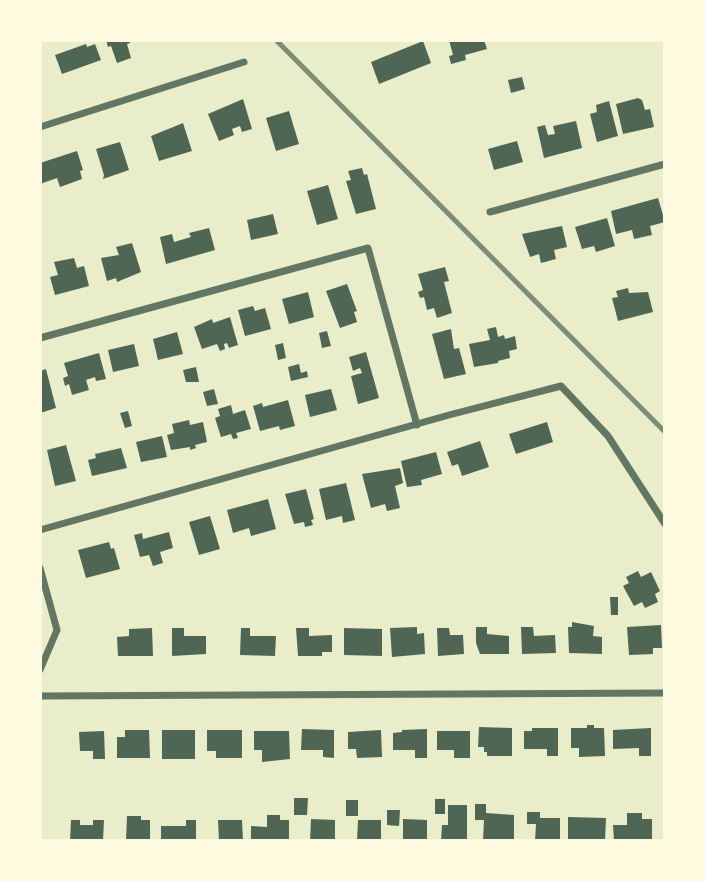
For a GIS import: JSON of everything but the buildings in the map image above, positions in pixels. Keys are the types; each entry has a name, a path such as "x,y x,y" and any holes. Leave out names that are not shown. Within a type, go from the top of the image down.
{"street":[{"path":"40,127 244,62"},
{"path":"490,212 665,164"},
{"path":"40,338 368,247 417,425"},
{"path":"40,530 561,386 608,436 665,524"},
{"path":"40,568 57,630 40,670"},
{"path":"40,696 665,693"}],"railway":[{"path":"276,40 665,432"}]}
